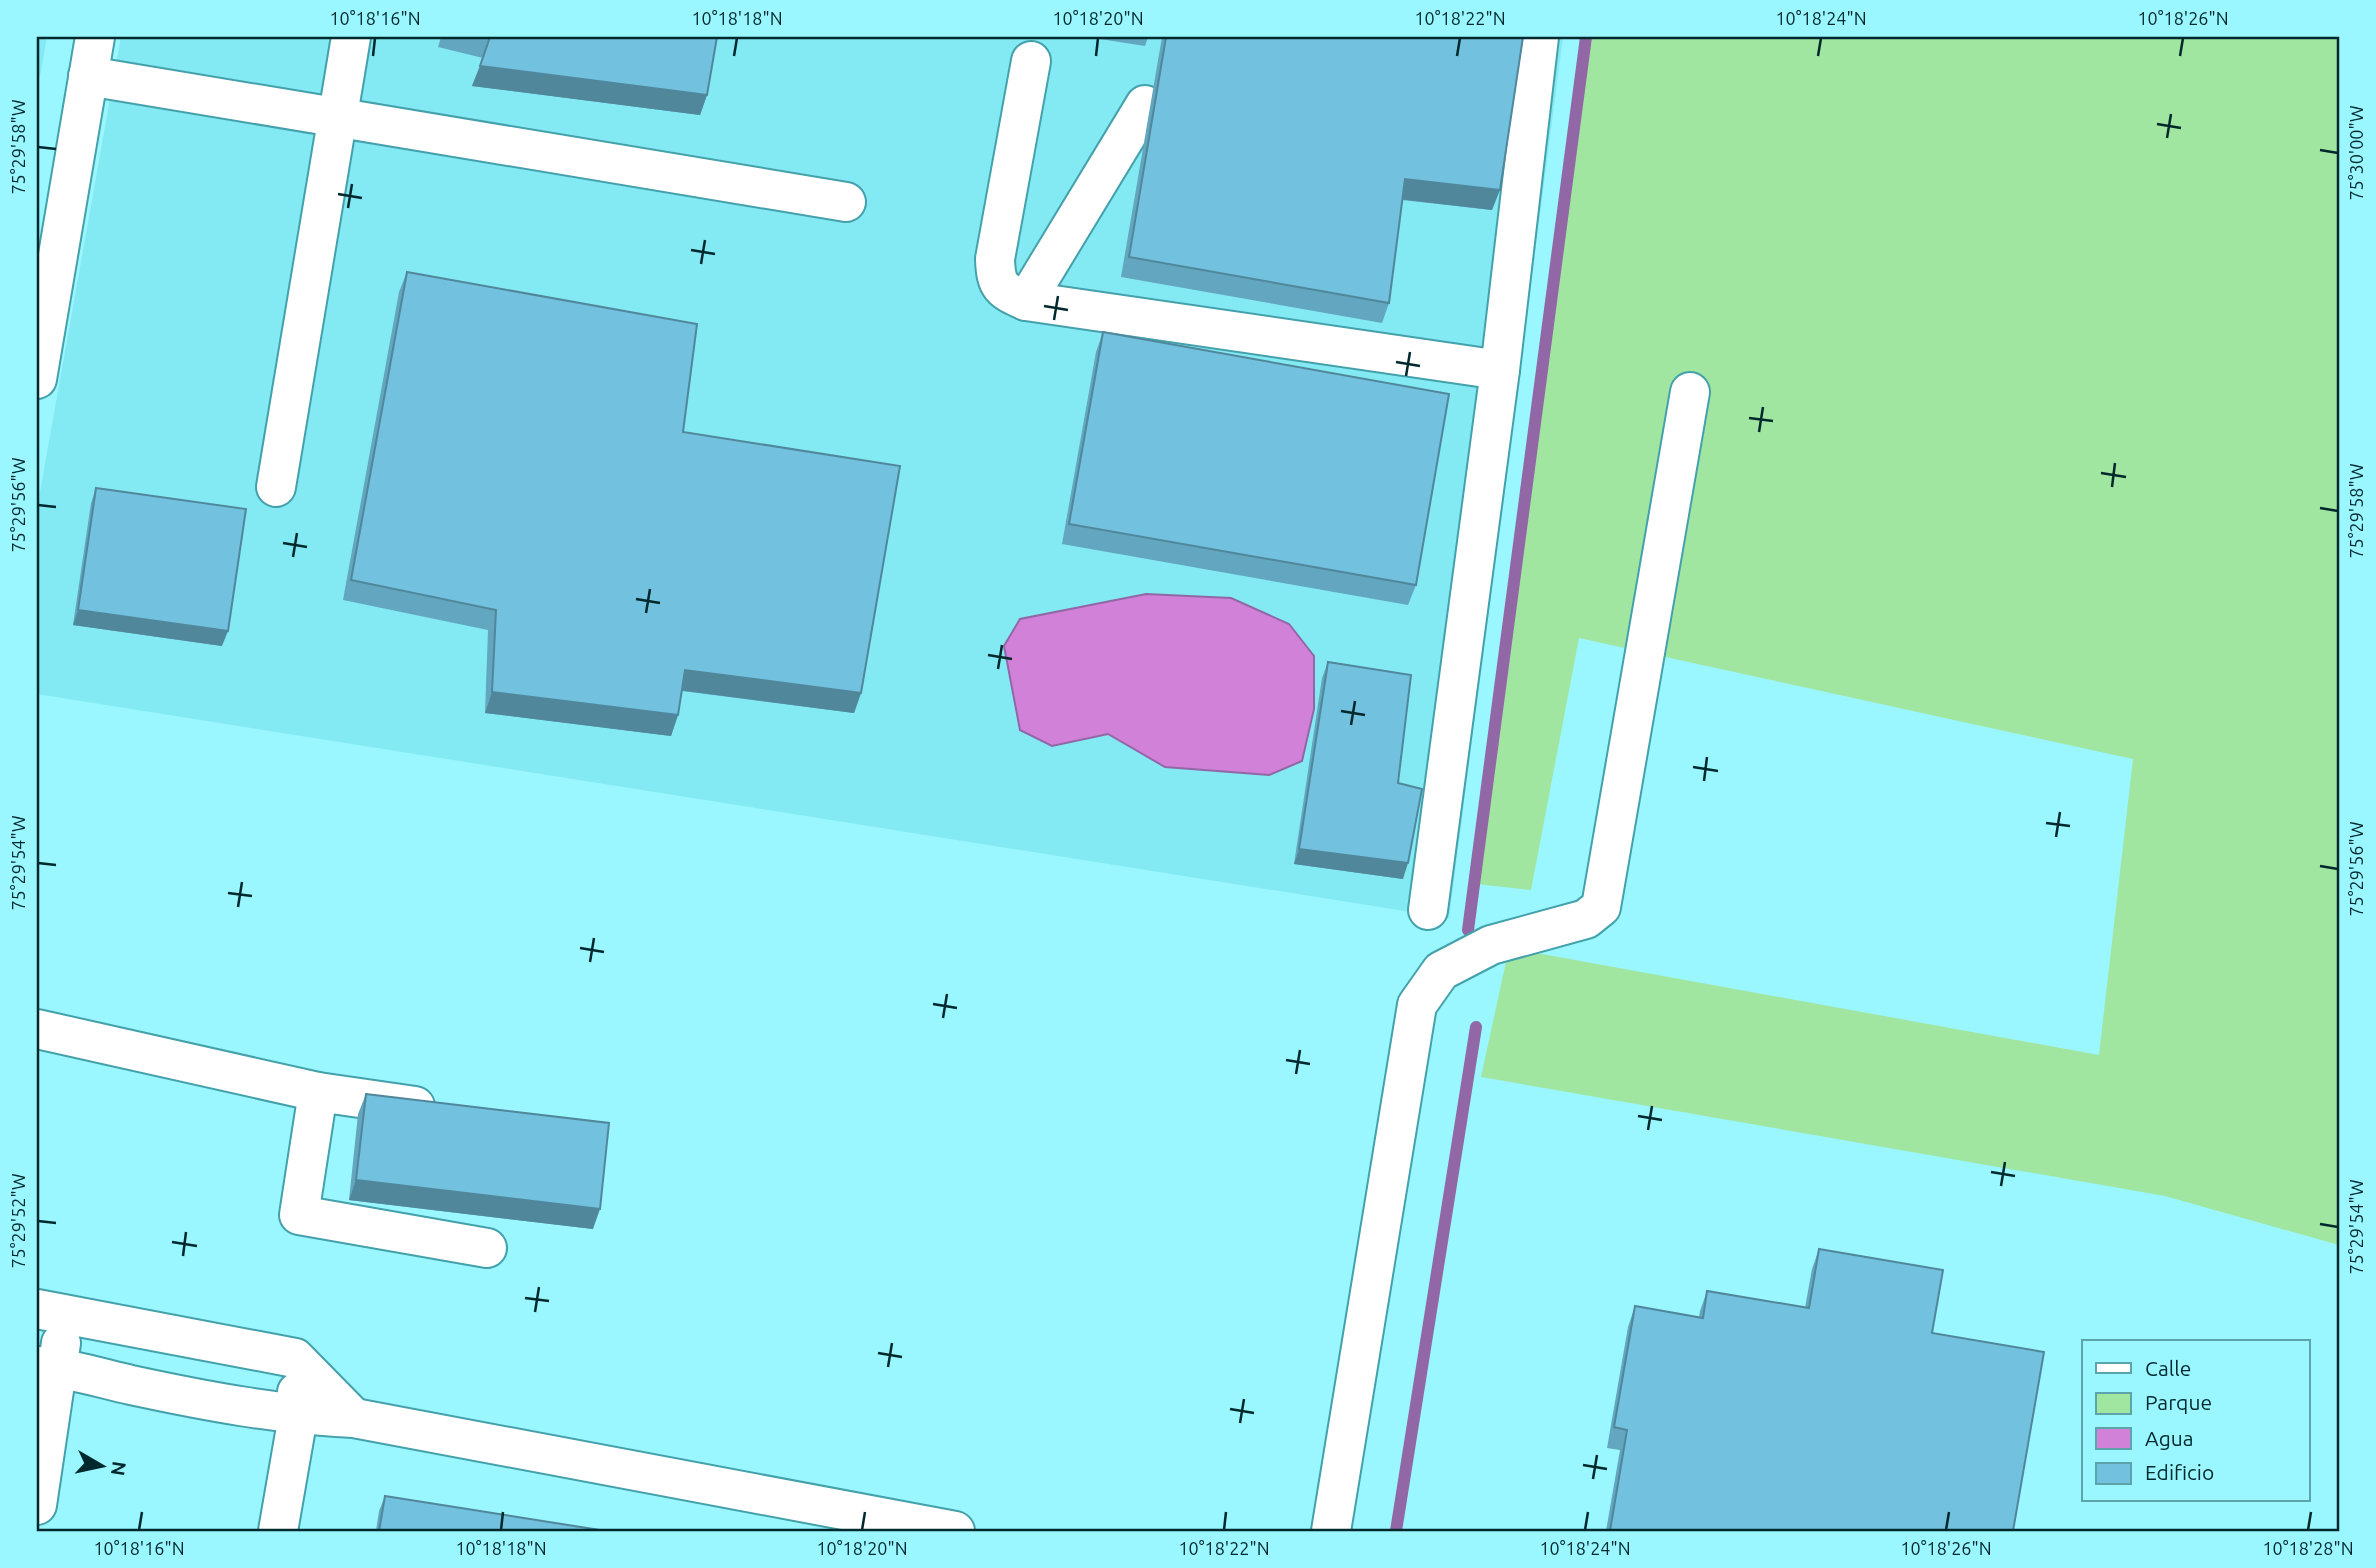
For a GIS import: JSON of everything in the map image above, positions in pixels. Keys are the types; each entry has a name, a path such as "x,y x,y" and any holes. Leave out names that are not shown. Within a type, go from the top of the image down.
{"street":[{"path":"37,379 95,37"},
{"path":"276,487 351,37"},
{"path":"1428,909 1500,370 1539,37"},
{"path":"1031,61 995,259 996,277 1004,292 1026,302 1500,370"},
{"path":"88,76 846,202"},
{"path":"1026,302 1145,104"},
{"path":"1331,1531 1417,1004 1441,971 1491,945 1586,919 1601,907 1690,392"},
{"path":"37,1029 318,1092 453,1112"},
{"path":"318,1092 299,1215 487,1248"},
{"path":"37,1505 52,1311 295,1358 354,1418"},
{"path":"278,1531 298,1416 295,1358"},
{"path":"47,1367 298,1416 354,1418 956,1531"}],"shaded area":[{"path":"37,37 47,37 37,92"},
{"path":"121,37 1563,37 1449,918 37,694 37,509"}],"green space":[{"path":"1584,37 2339,37 2339,1245 2165,1196 1481,1077 1509,948 2099,1055 2133,759 1579,638 1531,890 1476,884"}],"water":[{"path":"1146,594 1231,598 1289,624 1314,656 1314,709 1302,761 1269,775 1165,767 1108,734 1052,746 1020,730 1004,646 1020,619"}],"building":[{"path":"490,37 717,37 707,95 480,66"},
{"path":"1166,37 1523,37 1500,190 1405,179 1389,303 1129,257"},
{"path":"407,272 697,324 683,432 900,466 861,693 685,670 678,715 492,692 496,610 351,580"},
{"path":"1103,332 1449,394 1416,585 1069,524"},
{"path":"96,488 246,509 228,631 78,610"},
{"path":"1328,662 1411,675 1398,783 1422,789 1408,863 1299,849"},
{"path":"366,1094 609,1123 600,1209 356,1180"},
{"path":"1819,1249 1943,1270 1932,1333 2044,1352 2013,1531 1610,1531 1627,1430 1614,1427 1635,1306 1703,1318 1707,1291 1809,1308"},
{"path":"385,1496 606,1531 379,1531"}],"waterway":[{"path":"1468,930 1586,37"},
{"path":"1396,1531 1476,1027"}]}
